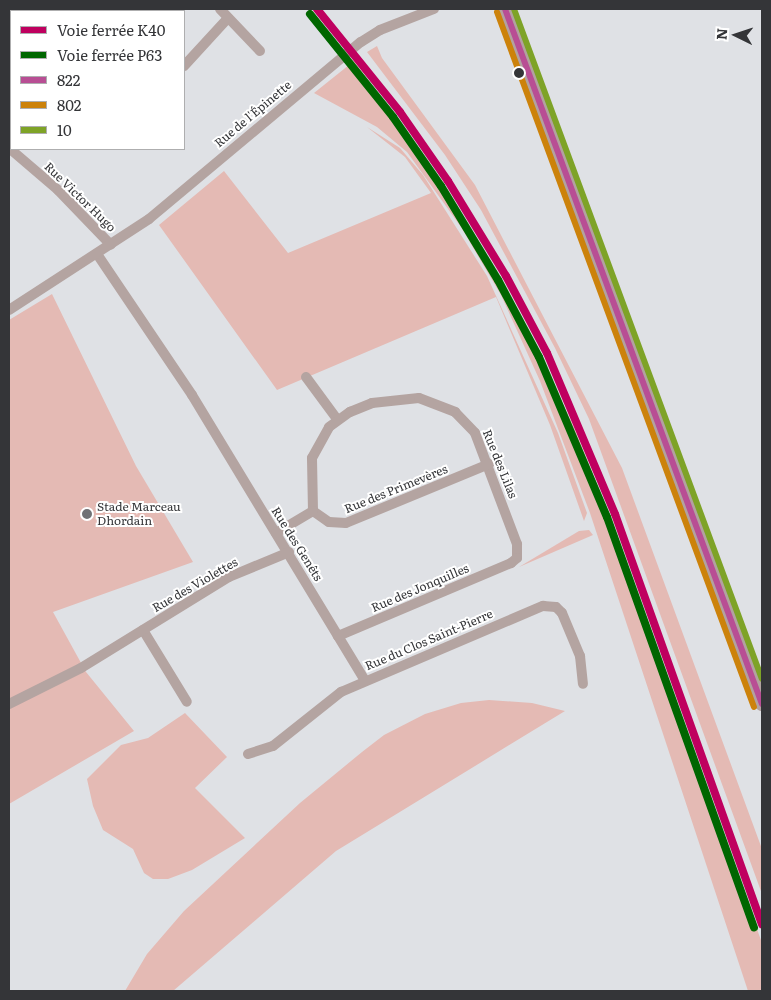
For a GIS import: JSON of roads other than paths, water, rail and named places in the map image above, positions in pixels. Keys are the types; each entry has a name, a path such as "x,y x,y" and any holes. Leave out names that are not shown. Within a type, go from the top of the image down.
{"main road":[{"path":"505,9 762,704"}],"street":[{"path":"220,9 260,51"},
{"name":"Rue de l'Épinette","path":"9,310 98,254 149,219 361,42 386,27 434,9"},
{"path":"185,65 228,18"},
{"name":"Rue Victor Hugo","path":"10,150 58,190 111,245"},
{"name":"Rue des Genêts","path":"98,254 206,420 366,681"},
{"path":"306,377 337,419"},
{"name":"Rue des Lilas","path":"313,511 312,458 320,439 337,419 365,405 388,399 412,397 433,401 455,412 471,427 489,464 517,544 517,558 511,563"},
{"name":"Rue des Primevères","path":"313,511 329,522 346,523 489,464"},
{"path":"276,533 313,511"},
{"name":"Rue des Violettes","path":"9,704 81,668 229,577 288,552"},
{"name":"Rue des Jonquilles","path":"338,636 511,563"},
{"name":"Rue du Clos Saint-Pierre","path":"248,754 268,750 329,699 366,681 548,605 562,613 580,656 583,684"},
{"path":"143,630 187,702"}],"rail line":[{"name":"K40","path":"317,9 400,112 448,181 506,276 547,353 615,514 762,925"},
{"name":"P63","path":"310,14 393,117 441,186 498,280 539,357 607,517 754,928"}],"place":[{"name":"Stade Marceau Dhordain","path":"87,514"}]}
